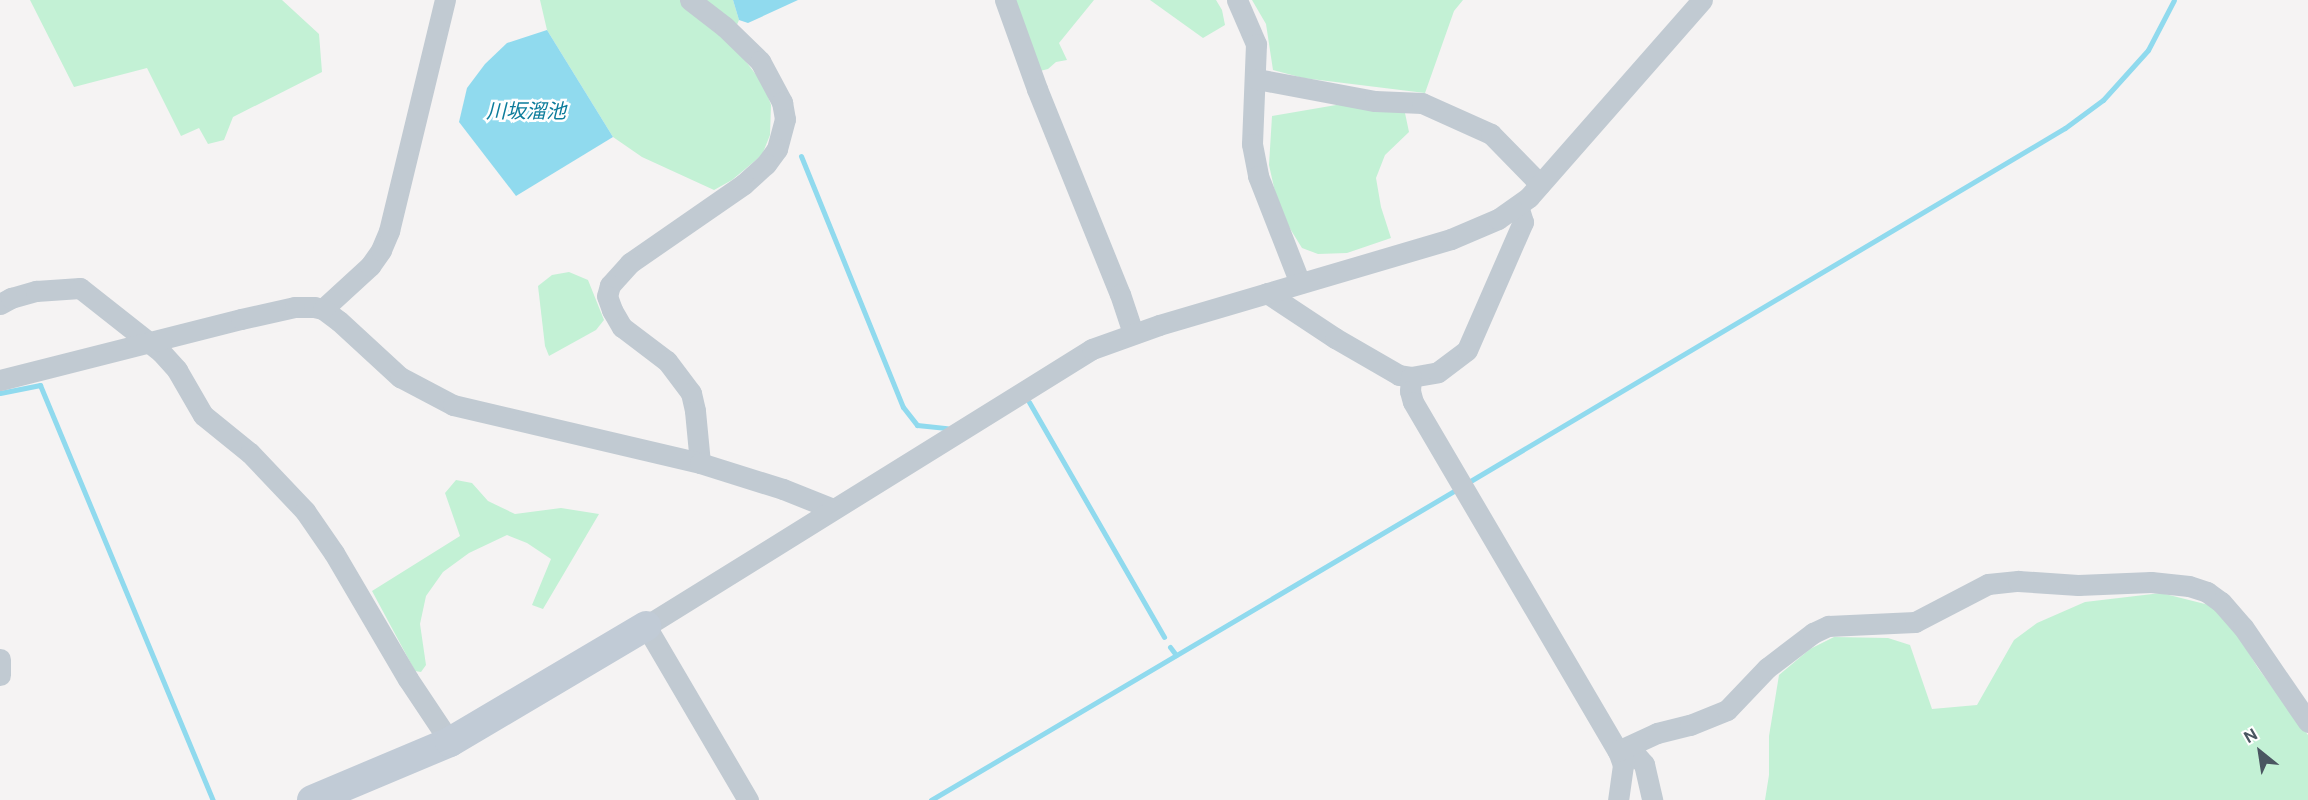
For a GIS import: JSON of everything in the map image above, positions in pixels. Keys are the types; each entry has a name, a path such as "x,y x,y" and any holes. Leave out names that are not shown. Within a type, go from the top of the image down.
{"street":[{"path":"323,309 370,266 381,250 389,231 444,0"},
{"path":"690,0 725,27 760,61 782,102 785,119 777,149 766,164 744,184 630,263 609,285 607,296 622,327 667,362 691,393 700,463"},
{"path":"1005,0 1037,89 1120,294 1133,333"},
{"path":"1237,0 1256,44 1257,79 1252,144 1258,176 1300,283"},
{"path":"312,800 450,742 646,626 1092,349 1133,333 1451,239 1498,219 1518,206 1540,184 1686,15 1702,0"},
{"path":"1257,79 1375,101 1402,100 1422,104 1474,124 1491,134 1540,184"},
{"path":"1267,293 1399,375 1411,377 1438,372 1467,350 1523,222 1518,206"},
{"path":"0,304 11,298 36,291 80,288 150,342 177,370 203,416 250,453 305,511 334,553 408,679 450,742"},
{"path":"0,380 295,307 323,309 400,377 453,405 700,463 783,489 833,509"},
{"path":"1411,377 1410,391 1413,402 1461,485 1624,749 1644,764 1652,800"},
{"path":"1624,749 1657,733 1689,725 1727,710 1756,677 1813,633 1828,626 1915,622 1988,584 2018,581 2078,585 2151,582 2189,586 2207,592 2221,602 2243,627 2308,722"},
{"path":"646,626 748,800"},
{"path":"0,659 0,675"},
{"path":"1618,800 1624,749"}],"green space":[{"path":"30,0 282,0 319,34 322,72 233,117 224,140 208,144 199,128 181,136 147,68 74,87"},
{"path":"540,0 733,0 739,20 730,41 764,85 771,105 770,135 762,155 732,180 714,190 642,157 613,137 547,30"},
{"path":"1013,0 1094,0 1059,43 1067,60 1056,62 1048,69 1040,71"},
{"path":"1150,0 1216,0 1222,10 1225,25 1203,38"},
{"path":"1252,0 1463,0 1454,11 1425,93 1303,78 1273,70 1266,24"},
{"path":"1342,104 1405,113 1409,132 1385,155 1376,178 1381,207 1391,238 1347,253 1318,254 1302,248 1289,227 1275,192 1269,165 1272,116"},
{"path":"569,272 588,280 604,320 596,330 549,356 545,346 538,286 552,275"},
{"path":"456,480 472,483 488,501 515,514 561,508 599,514 543,609 532,605 551,559 527,543 507,535 469,553 443,572 426,596 420,624 426,665 421,672 415,671 372,591 460,536 445,493"},
{"path":"2161,593 2221,608 2258,668 2308,735 2308,800 1765,800 1769,775 1769,736 1779,675 1810,649 1834,637 1888,638 1910,645 1932,709 1977,705 2014,640 2037,623 2085,602"}],"water":[{"path":"733,0 798,0 748,23 739,20"},
{"name":"川坂溜池","path":"547,30 613,137 516,196 459,122 467,88 485,64 507,43"}],"waterway":[{"path":"1467,483 2065,128 2103,100 2148,50 2174,0"},
{"path":"801,156 903,407 917,425 947,428"},
{"path":"0,393 40,385 213,800"},
{"path":"1029,402 1164,637"},
{"path":"931,800 1459,488"},
{"path":"1170,647 1176,655"}]}
